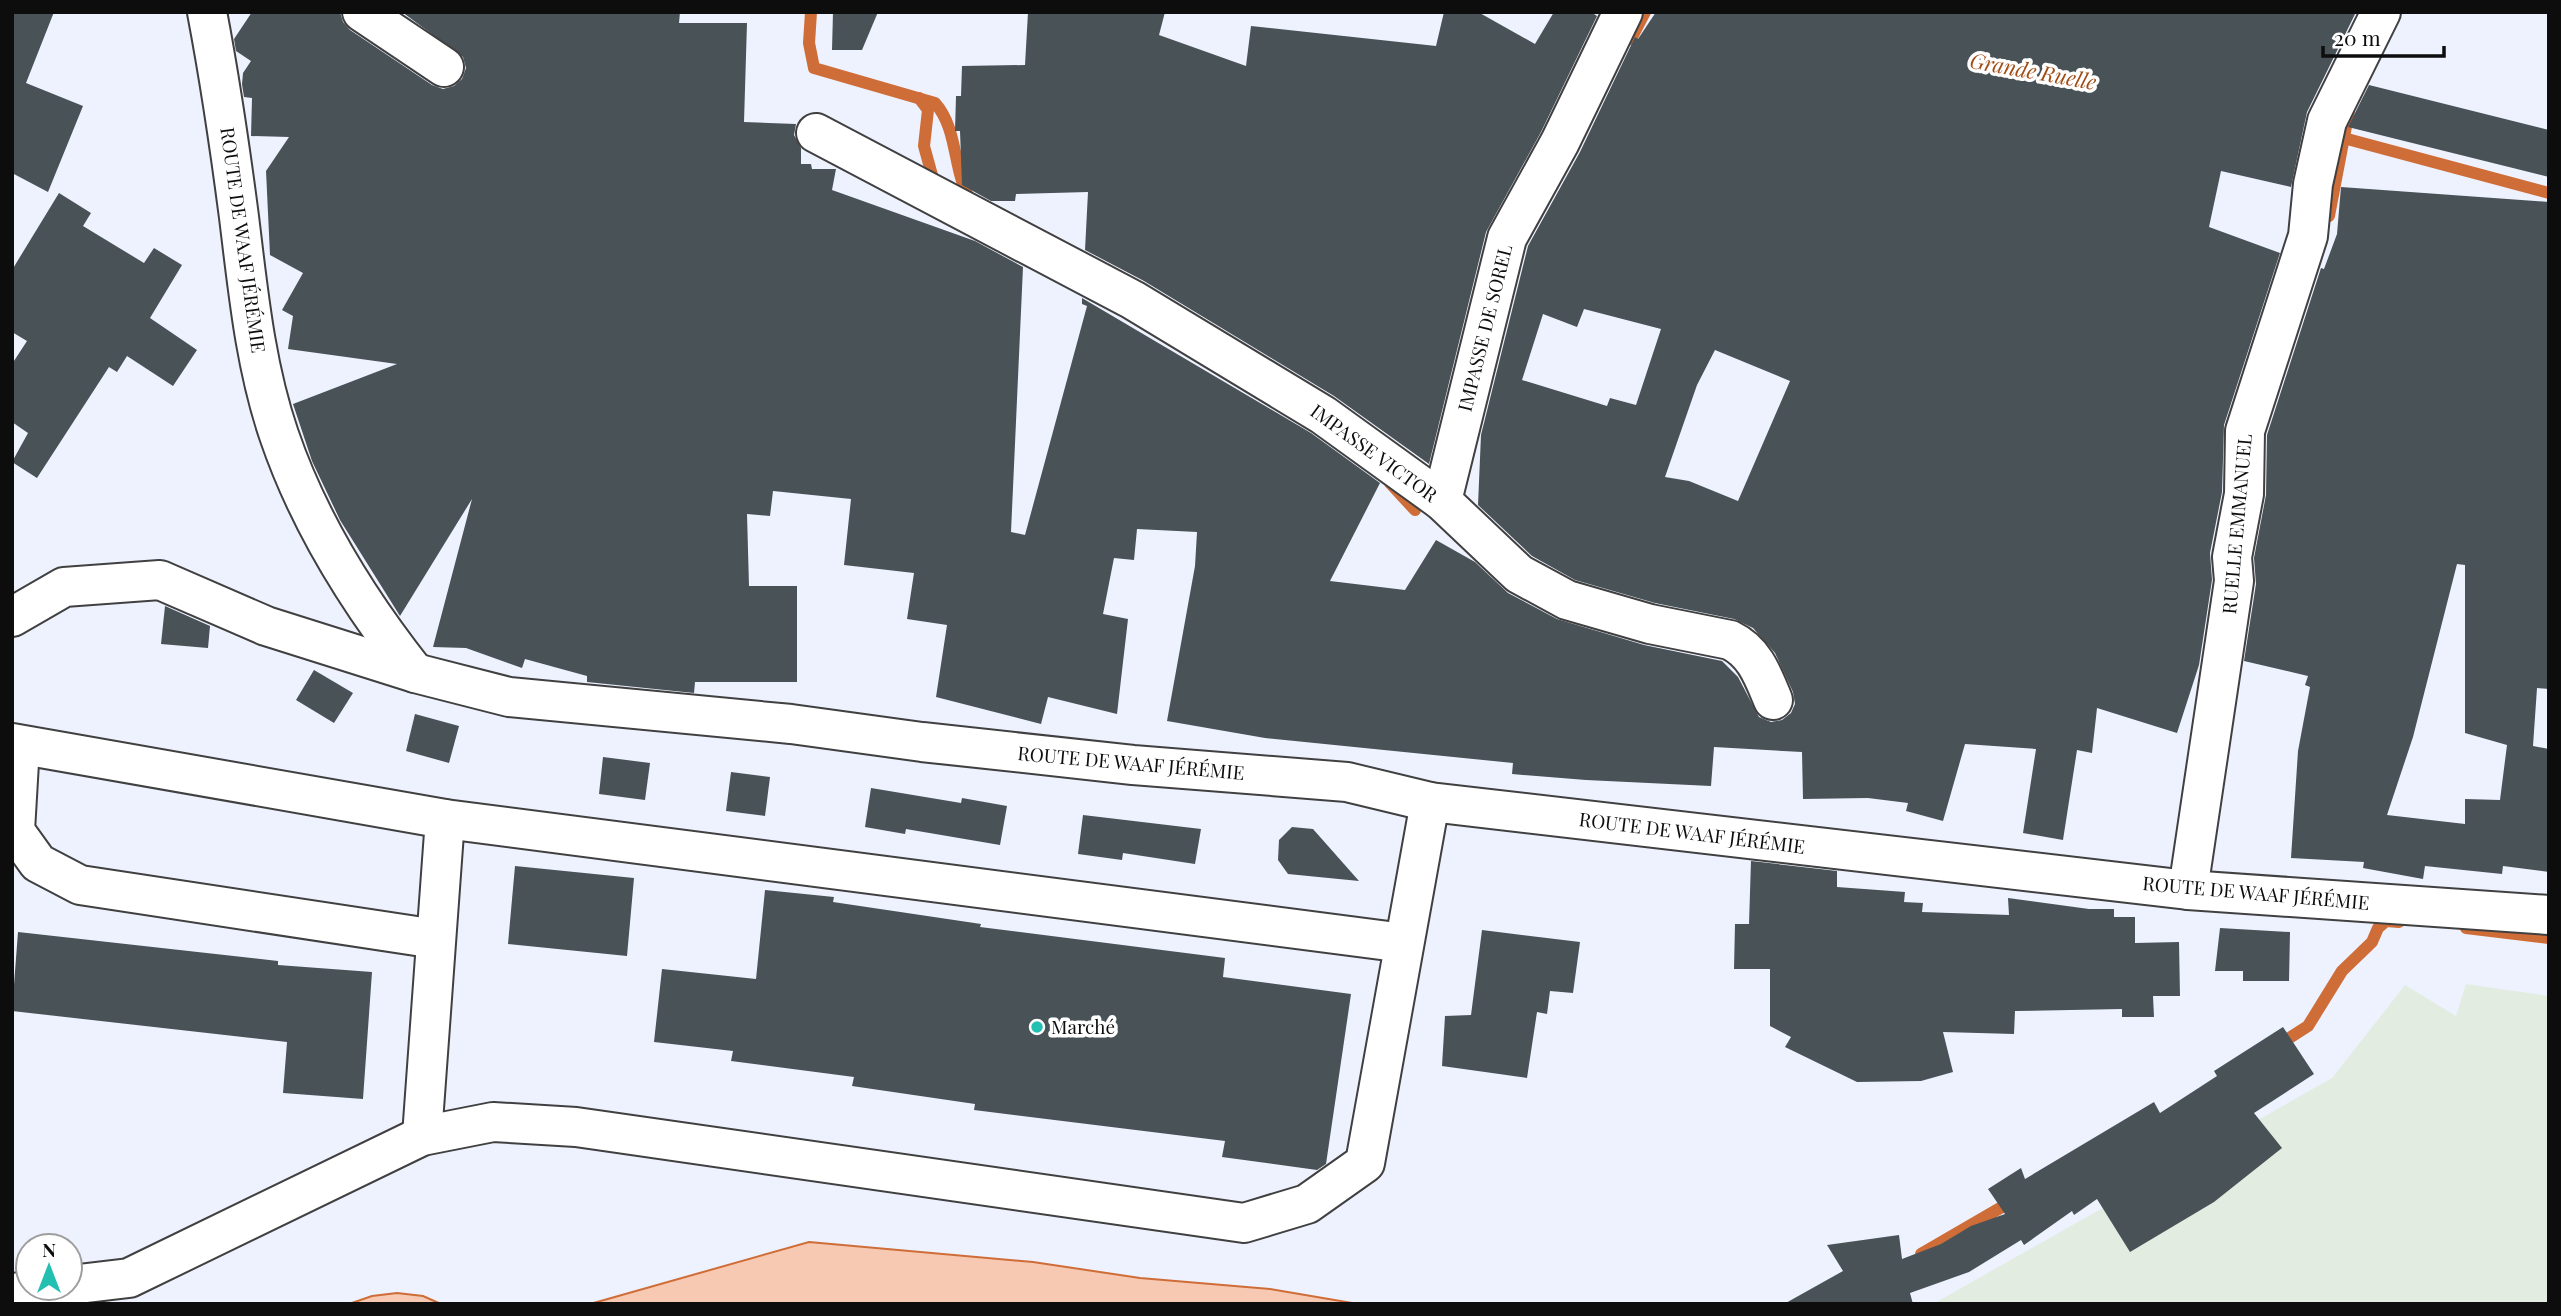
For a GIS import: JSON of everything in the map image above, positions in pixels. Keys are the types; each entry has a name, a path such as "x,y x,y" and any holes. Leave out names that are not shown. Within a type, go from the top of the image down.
{"street":[{"name":"ROUTE DE WAAF JÉRÉMIE","path":"207,12 227,119 255,342 279,435 316,527 383,632 415,673 509,697 791,724 922,742 1133,765 1347,782 1430,803 2188,890 2549,915"},
{"path":"362,12 444,67"},
{"name":"IMPASSE DE SOREL","path":"1442,501 1507,238 1560,142 1623,12"},
{"name":"RUELLE EMMANUEL","path":"2188,890 2234,581 2232,557 2244,494 2245,431 2308,236 2313,184 2327,121 2381,12"},
{"name":"IMPASSE VICTOR","path":"816,134 1199,337 1323,415 1442,501 1519,574 1567,600 1650,624 1730,640 1742,646 1760,669 1773,700"},
{"path":"12,617 64,587 160,580 266,626 415,673"},
{"path":"436,939 80,885 38,863 15,831 16,744 445,819 1404,943"},
{"path":"84,1284 129,1278 422,1136 493,1122 576,1127 1244,1223 1307,1204 1366,1163 1430,803"},
{"path":"422,1136 445,819"}],"shaded area":[{"path":"2466,984 2549,996 2549,1304 1933,1304 2332,1078 2405,985 2456,1016"},
{"path":"809,1242 1033,1262 1140,1278 1270,1289 1358,1304 590,1304"},
{"path":"397,1293 423,1296 441,1304 349,1304 372,1296"}],"building":[{"path":"12,12 54,12 26,83 83,106 48,192 12,173"},
{"path":"252,12 340,12 343,22 350,30 432,85 443,89 454,86 462,79 466,68 463,57 402,12 680,12 679,23 747,23 744,122 796,124 794,135 801,148 801,164 811,164 812,169 836,169 832,190 975,241 1023,267 1011,532 1025,535 1087,306 1082,304 1082,298 1311,433 1380,483 1330,581 1405,590 1436,540 1475,562 1508,593 1557,619 1644,645 1722,661 1738,677 1759,717 1771,722 1782,720 1791,713 1795,704 1793,692 1775,653 1753,628 1734,619 1655,603 1575,580 1532,556 1478,505 1481,435 1528,246 1580,152 1635,37 1638,39 1656,12 2356,12 2307,112 2291,187 2221,171 2209,227 2280,253 2224,425 2222,492 2210,553 2212,580 2199,665 2177,733 2097,708 2092,753 2077,750 2063,840 2023,833 2036,749 1965,744 1943,821 1906,811 1908,803 1868,798 1803,799 1802,752 1714,747 1711,786 1586,780 1512,774 1513,763 1265,738 1167,721 1195,566 1197,532 1137,529 1134,560 1114,558 1103,614 1128,619 1117,714 1048,697 1041,724 936,697 947,625 907,619 914,573 844,565 851,499 773,491 770,516 747,514 749,586 797,586 797,682 695,682 694,693 587,682 587,676 525,659 522,668 466,648 433,647 472,499 400,616 340,520 312,461 293,404 397,364 288,349 293,316 282,310 303,273 270,255 266,171 289,137 251,136 252,98 244,97 242,84 243,73 251,61 236,51 234,39","holes":["1584,309 1661,329 1636,405 1610,398 1607,406 1522,380 1543,314 1577,327","1715,350 1790,381 1738,501 1689,481 1665,477 1697,385"]},
{"path":"833,12 878,12 862,50 832,50"},
{"path":"1028,12 1165,12 1159,35 1246,66 1251,26 1436,46 1444,12 1478,12 1535,44 1554,12 1591,12 1597,16 1541,132 1486,232 1429,464 1334,396 1144,281 1085,250 1088,192 1016,194 1015,201 991,201 962,185 960,131 955,131 956,96 961,96 962,66 1025,65"},
{"path":"2369,85 2549,130 2549,177 2348,127"},
{"path":"2341,187 2549,202 2549,689 2537,688 2533,746 2549,749 2549,872 2503,866 2502,874 2425,866 2423,879 2363,868 2364,862 2291,858 2298,751 2310,687 2305,685 2308,676 2244,661 2256,584 2254,558 2266,495 2267,435 2321,268 2324,269 2337,234","holes":["2457,564 2465,565 2465,733 2507,745 2500,800 2465,799 2465,824 2387,815 2413,737"]},
{"path":"59,193 91,213 83,226 144,263 154,248 182,265 150,318 197,350 173,386 127,356 117,372 109,367 37,478 12,462 28,433 12,422 12,364 27,341 12,332 12,270"},
{"path":"165,606 210,626 208,648 161,644"},
{"path":"314,670 353,693 334,723 296,700"},
{"path":"415,714 459,726 449,763 406,751"},
{"path":"603,757 650,763 645,800 599,794"},
{"path":"731,772 770,777 765,816 726,811"},
{"path":"871,788 961,803 962,798 1007,806 1000,845 906,829 905,834 865,827"},
{"path":"1083,815 1201,829 1195,864 1123,853 1122,860 1078,854"},
{"path":"1292,827 1313,829 1359,881 1288,874 1278,860 1279,840"},
{"path":"1751,861 1837,871 1837,887 1905,892 1904,902 1923,903 1922,912 2009,915 2008,898 2089,909 2114,909 2114,917 2135,917 2135,943 2179,942 2180,996 2153,996 2154,1017 2122,1017 2122,1009 2015,1011 2014,1034 1943,1032 1953,1072 1921,1081 1857,1082 1785,1047 1791,1037 1770,1026 1770,969 1734,969 1735,924 1749,924"},
{"path":"515,866 634,878 627,956 508,944"},
{"path":"765,890 834,897 833,902 981,924 980,927 1225,958 1223,977 1351,994 1326,1164 1317,1170 1222,1157 1225,1141 974,1110 975,1104 852,1086 854,1077 731,1061 733,1051 654,1042 662,969 756,979"},
{"path":"2220,928 2290,932 2289,981 2243,981 2243,971 2215,971"},
{"path":"1482,930 1580,942 1573,993 1550,991 1547,1014 1537,1012 1527,1078 1442,1066 1445,1016 1471,1015"},
{"path":"18,932 278,961 278,965 372,972 363,1099 283,1093 287,1042 12,1011"},
{"path":"2283,1027 2314,1074 2254,1113 2282,1148 2214,1202 2130,1252 2097,1199 2074,1215 2072,1211 2024,1245 2021,1240 1969,1272 1910,1293 1913,1304 1784,1304 1843,1271 1827,1245 1899,1235 1902,1259 1941,1244 1971,1226 2005,1214 1988,1189 2021,1168 2025,1179 2154,1102 2160,1113 2217,1076 2214,1071"}],"waterway":[{"path":"811,12 809,43 814,68 935,103 948,125 961,177 971,201"},
{"path":"1631,39 1645,12"},
{"path":"919,98 928,110 924,146 935,186"},
{"path":"2329,216 2349,111"},
{"name":"Grande Ruelle","path":"2336,136 2549,193"},
{"path":"1390,483 1415,510"},
{"path":"2277,1046 2308,1026 2342,971 2372,942 2378,928 2386,921 2399,922"},
{"path":"2466,928 2549,938"},
{"path":"1921,1254 2014,1200"}],"place":[{"name":"Marché","path":"1037,1027"}]}
